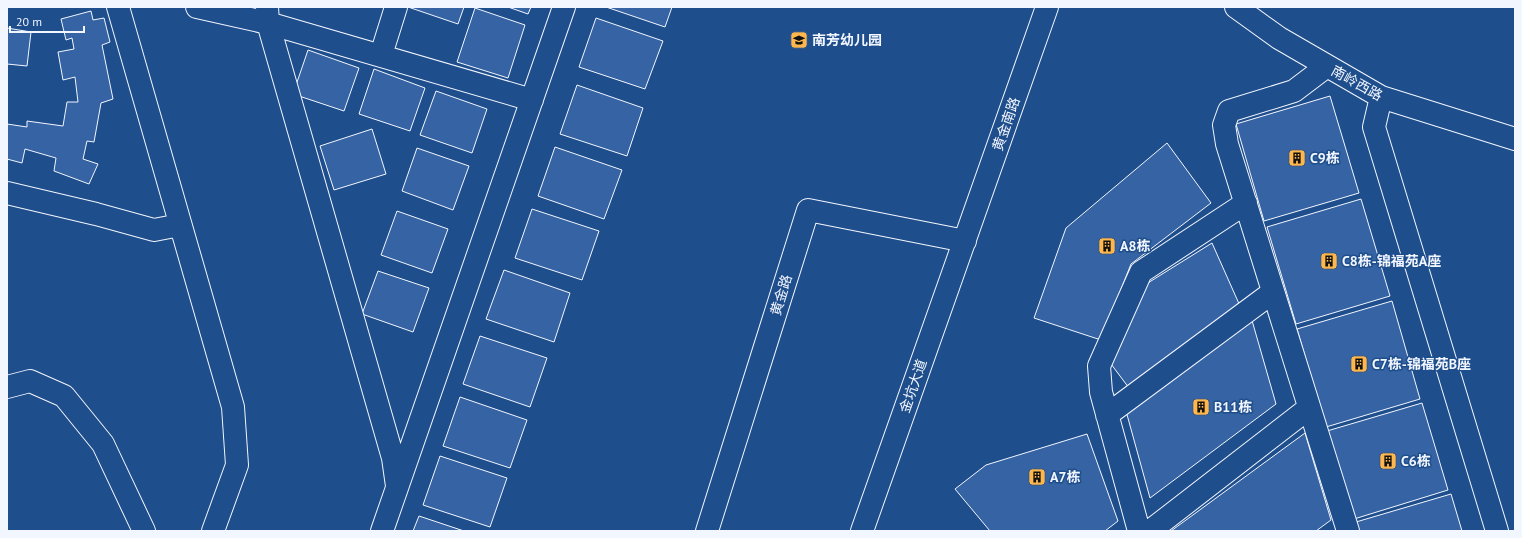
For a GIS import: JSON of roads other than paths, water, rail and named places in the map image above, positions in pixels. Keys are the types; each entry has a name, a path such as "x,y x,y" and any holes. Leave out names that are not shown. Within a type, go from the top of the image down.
{"street":[{"path":"118,7 233,407 237,465 213,531"},
{"path":"197,7 268,15 381,55 532,100"},
{"path":"381,55 396,7"},
{"path":"382,531 564,7"},
{"name":"黄金南路","path":"965,241 1047,7"},
{"name":"南岭西路","path":"1236,7 1279,38 1381,97 1515,139"},
{"path":"268,15 393,458 398,488"},
{"path":"1327,66 1294,91 1230,111 1224,124 1227,144 1309,408 1342,528"},
{"path":"1381,97 1374,127 1497,531"},
{"path":"7,193 96,214 154,230 180,225"},
{"path":"1139,531 1101,392 1099,366 1140,272 1246,203"},
{"name":"黄金路","path":"707,531 808,210 965,241"},
{"name":"金坑大道","path":"862,531 965,241"},
{"path":"1107,416 1273,292"},
{"path":"7,387 30,381 64,396 103,444 144,531"},
{"path":"1150,531 1309,408"}],"place":[{"name":"南芳幼儿园","path":"799,40"},
{"name":"C9栋","path":"1297,158"},
{"name":"A8栋","path":"1107,246"},
{"name":"C8栋-锦福苑A座","path":"1329,261"},
{"name":"C7栋-锦福苑B座","path":"1359,364"},
{"name":"B11栋","path":"1201,407"},
{"name":"C6栋","path":"1388,461"},
{"name":"A7栋","path":"1037,477"}]}
